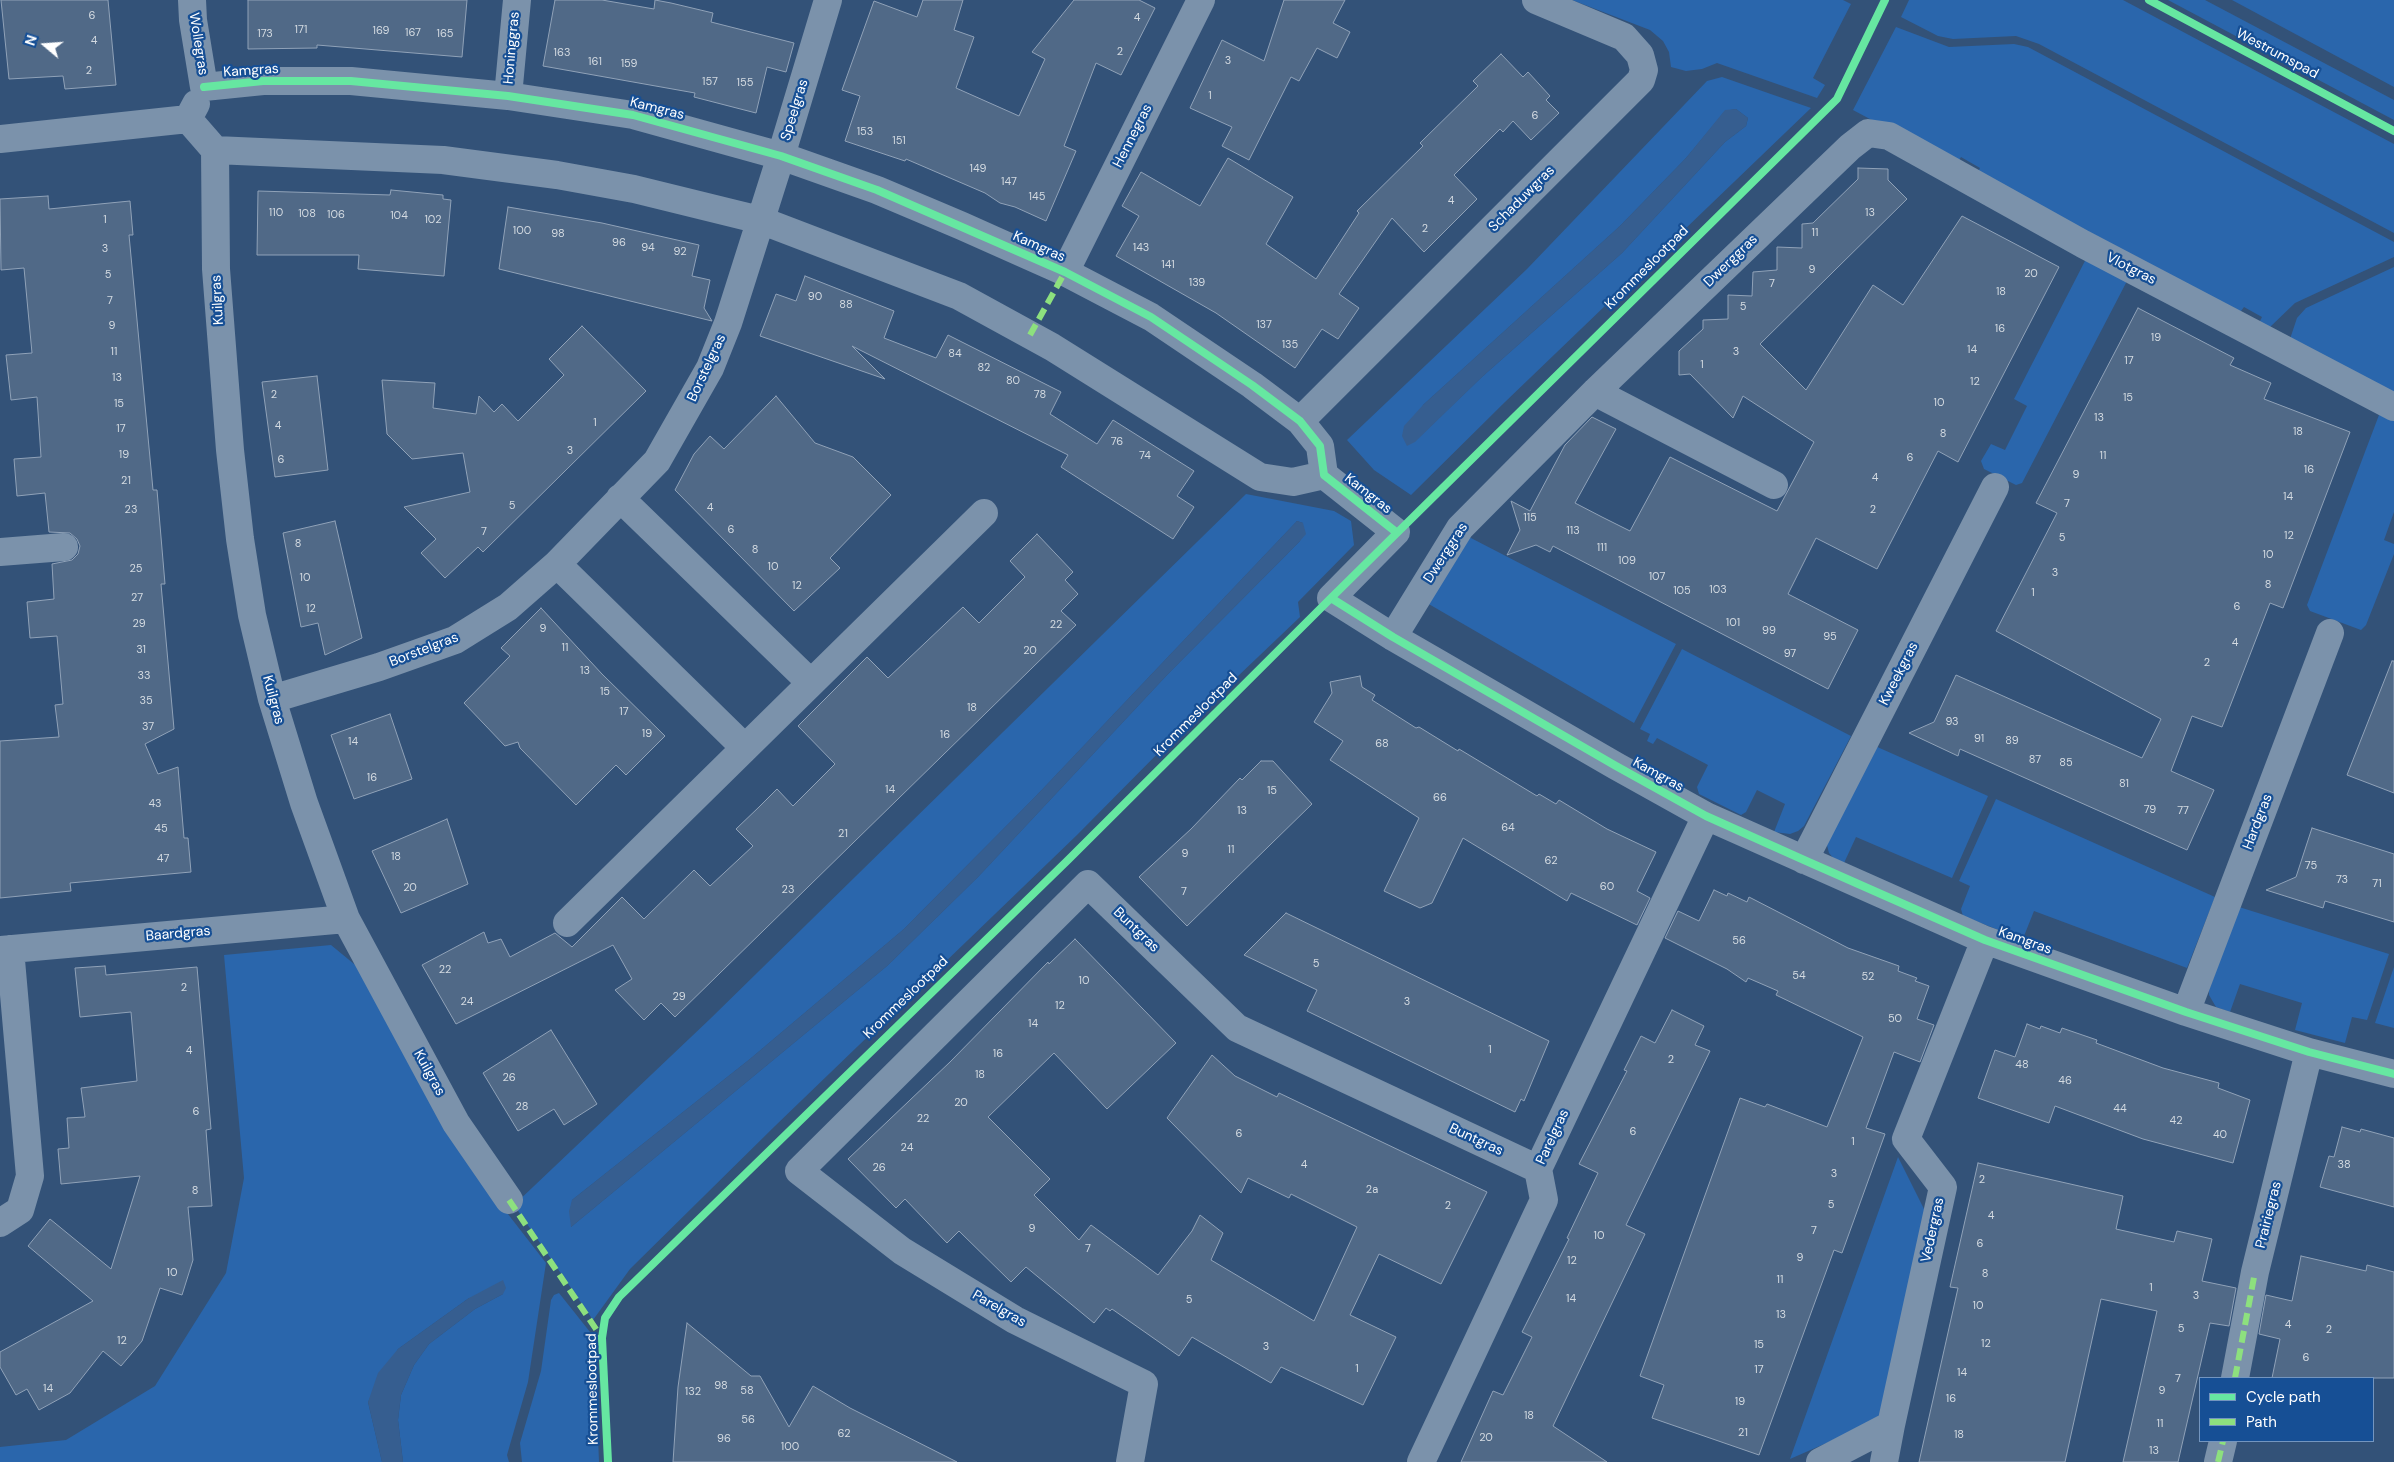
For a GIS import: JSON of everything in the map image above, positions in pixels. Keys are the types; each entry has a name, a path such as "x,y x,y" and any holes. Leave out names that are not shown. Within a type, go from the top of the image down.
{"street":[{"name":"Wollegras","path":"192,0 193,20 204,87"},
{"name":"Honinggras","path":"508,96 517,0"},
{"name":"Speelgras","path":"760,220 828,0"},
{"name":"Hennegras","path":"1065,272 1201,0"},
{"name":"Schaduwgras","path":"1300,421 1641,80 1644,70 1640,54 1624,37 1536,0"},
{"name":"Kamgras","path":"188,119 204,87 263,80 351,80 508,96 633,115 781,156 877,190 1065,272 1152,317 1252,385 1300,421 1320,446 1324,475 1396,532 1331,598 1393,638 1706,816 1985,940 2186,1012 2309,1052 2394,1074"},
{"path":"0,139 188,119 215,150"},
{"name":"Dwerggras","path":"1393,638 1460,528 1595,392 1850,147 1868,133"},
{"name":"Vlotgras","path":"1868,133 1889,136 2083,244 2394,407"},
{"name":"Kamgras","path":"215,150 443,160 557,175 634,189 760,220 960,296 1052,347 1260,477 1293,482 1324,475"},
{"name":"Kuilgras","path":"215,150 216,269 230,450 240,539 252,615 272,699 304,803 346,919 456,1122 509,1200"},
{"name":"Borstelgras","path":"272,699 379,667 456,640 508,607 557,564 656,461 710,368 728,323 760,220"},
{"path":"1595,392 1774,484"},
{"name":"Kweekgras","path":"1804,860 1995,488"},
{"path":"620,498 811,683"},
{"path":"567,923 984,512"},
{"path":"0,552 64,547"},
{"path":"557,564 745,748"},
{"name":"Hardgras","path":"2186,1012 2330,633"},
{"name":"Parelgras","path":"1421,1462 1544,1200 1538,1169 1706,816"},
{"name":"Buntgras","path":"799,1171 1088,884 1237,1028 1538,1169"},
{"name":"Baardgras","path":"0,1222 20,1210 30,1176 5,950 346,919"},
{"name":"Vedergras","path":"1884,1462 1890,1425 1943,1187 1906,1139 1985,940"},
{"name":"Prairiegras","path":"2235,1377 2255,1272 2309,1052"},
{"name":"Parelgras","path":"799,1171 902,1251 1015,1320 1144,1384 1130,1462"},
{"path":"1820,1462 1890,1425"},
{"path":"2218,1462 2222,1442"}],"shaded area":[{"path":"1572,0 1843,0 1851,4 1813,78 1825,85 1817,98 1717,63 1702,69 1686,71 1671,67 1669,52 1663,41 1650,30"},
{"path":"1909,0 2123,0 2394,144 2394,233 2039,44 2016,36 1953,39 1938,36 1901,17"},
{"path":"2168,0 2205,0 2394,100 2394,120"},
{"path":"2232,0 2394,0 2394,87"},
{"path":"1896,27 1949,47 2014,44 2028,47 2394,242 2394,257 2295,303 2270,327 2258,325 2262,317 2244,307 2238,315 1976,176 1980,168 1961,157 1956,165 1853,110"},
{"path":"1722,77 1811,108 1411,495 1374,470 1347,440 1527,269 1707,81","holes":["1736,109 1748,118 1746,126 1725,142 1622,253 1483,376 1415,441 1423,405 1620,226 1686,158 1725,111"]},
{"path":"1736,109 1748,118 1746,126 1725,142 1622,253 1483,376 1415,442 1407,446 1402,436 1404,426 1423,405 1620,226 1686,158 1725,110"},
{"path":"2086,259 2127,281 2022,483 2016,485 1984,469 1981,461 1991,444 2005,450 2027,406 2014,399"},
{"path":"2394,267 2394,397 2289,342 2297,318 2306,308"},
{"path":"2379,415 2394,416 2394,512 2384,540 2394,544 2394,554 2366,625 2361,630 2310,611 2307,605"},
{"path":"1246,494 1334,511 1351,521 1354,545 1298,602 1300,617 1174,737 1077,835 775,1126 630,1269 593,1320 514,1205 710,1019","holes":["1297,521 1303,523 1300,541 1167,675 978,877 887,966 571,1227 572,1200 750,1059 904,929 1036,796"]},
{"path":"1297,521 1303,523 1306,534 1300,541 1167,675 978,877 887,966 571,1227 569,1211 572,1200 750,1059 904,929 1036,796"},
{"path":"1469,537 1676,644 1634,723 1427,603"},
{"path":"1682,649 1851,736 1804,826 1798,831 1790,834 1774,832 1785,804 1757,790 1746,812 1741,815 1699,794 1697,787 1708,765 1657,738 1653,744 1647,741 1650,734 1640,729"},
{"path":"1875,746 1988,796 1952,878 1856,837 1844,863 1835,860 1829,853 1827,845 1829,836"},
{"path":"1996,799 2215,897 2187,968 2034,911 2024,936 2019,938 1963,916 1961,909 1970,886 1959,881"},
{"path":"2239,907 2389,954 2367,1020 2352,1017 2345,1043 2295,1030 2302,1003 2240,984 2230,1012 2216,1007 2209,995 2209,990"},
{"path":"331,945 365,973 504,1209 546,1263 528,1382 507,1455 509,1462 403,1462 398,1420 401,1395 414,1365 429,1344 475,1309 503,1294 469,1298 398,1349 368,1402 382,1462 0,1462 0,1447 66,1440 155,1386 226,1273 244,1178 224,955"},
{"path":"2394,967 2394,1028 2375,1023"},
{"path":"1898,1157 1925,1211 1879,1420 1790,1459"},
{"path":"503,1280 506,1288 503,1294 475,1309 429,1344 414,1365 401,1395 398,1420 403,1462 382,1462 368,1402 378,1373 398,1349 469,1298"},
{"path":"559,1293 594,1337 599,1462 522,1462 520,1443 541,1371 551,1300 554,1295"}],"building":[{"path":"1,0 108,0 116,85 65,89 63,76 9,79"},
{"path":"248,0 467,0 462,57 317,45 317,48 248,49"},
{"path":"555,0 602,0 654,9 655,0 713,13 711,22 794,43 786,72 767,67 756,113 694,97 695,93 543,66"},
{"path":"923,0 963,0 954,30 974,37 956,88 1019,116 1045,59 1032,52 1074,0 1139,0 1155,8 1121,75 1096,63 1064,146 1076,151 1046,221 1015,207 1000,203 985,193 906,159 905,161 845,141 860,96 842,90 874,1 917,17"},
{"path":"1284,0 1345,0 1333,23 1350,32 1337,58 1317,48 1299,81 1291,77 1249,160 1222,146 1232,127 1190,108 1222,40 1264,61"},
{"path":"1501,54 1523,77 1528,72 1550,96 1546,100 1559,113 1531,140 1513,121 1503,132 1500,129 1454,175 1477,199 1424,252 1392,218 1339,294 1359,308 1338,339 1322,329 1295,368 1216,313 1116,256 1139,216 1122,206 1141,172 1200,206 1228,158 1293,197 1266,244 1316,279 1359,213 1357,211 1423,146 1420,143 1478,86 1473,81"},
{"path":"1858,168 1888,169 1888,180 1907,199 1760,344 1806,390 1873,285 1903,305 1962,216 2059,267 1958,462 1938,451 1877,569 1816,538 1788,594 1858,630 1828,689 1553,546 1550,552 1536,545 1507,555 1520,530 1511,501 1530,511 1565,445 1592,417 1616,429 1575,503 1602,517 1630,531 1670,457 1777,511 1814,442 1743,396 1733,418 1690,374 1679,375 1679,351 1703,329 1703,320 1728,319 1728,295 1752,296 1753,272 1777,270 1777,247 1802,248 1802,224 1813,223 1858,179"},
{"path":"391,190 443,195 443,199 451,200 444,276 358,269 359,255 257,255 258,191 390,195"},
{"path":"48,196 49,209 130,201 133,235 129,235 153,490 157,490 165,584 161,584 174,729 145,744 158,774 178,767 184,838 188,838 191,872 70,883 71,891 0,898 0,741 59,737 55,705 63,704 57,636 30,638 27,602 54,599 52,564 72,560 78,554 80,546 77,539 70,533 49,532 45,493 17,496 14,459 41,457 37,397 11,400 6,355 32,353 24,268 1,270 0,199"},
{"path":"508,207 602,223 699,245 692,276 710,280 704,308 712,321 499,269"},
{"path":"805,276 894,311 884,338 936,358 948,335 1061,392 1050,414 1097,444 1113,420 1194,471 1177,496 1194,507 1173,539 1061,467 1068,455 852,346 885,379 760,336 776,294 796,301"},
{"path":"2138,308 2234,358 2230,365 2271,383 2264,399 2350,432 2283,608 2270,603 2222,727 2192,716 2171,771 2214,790 2187,850 1960,749 1958,756 1909,733 1934,722 1956,675 2142,758 2161,719 1996,631 2057,513 2036,503"},
{"path":"582,326 646,391 483,552 478,547 445,578 421,553 436,539 404,507 470,492 463,453 412,459 387,434 382,380 435,383 433,408 476,414 479,396 494,412 502,404 518,421 564,375 549,359"},
{"path":"317,376 328,470 275,477 262,382"},
{"path":"776,396 815,443 853,457 891,495 830,558 840,568 794,611 675,490 694,454 710,436 724,449"},
{"path":"335,521 362,638 325,655 318,623 301,627 283,533"},
{"path":"1037,534 1073,572 1065,580 1078,594 1061,611 1076,625 675,1017 661,1003 644,1020 615,990 632,979 613,945 456,1024 422,965 484,932 488,943 501,939 510,957 555,933 572,947 622,897 644,919 694,870 710,886 753,846 736,829 777,789 793,806 835,764 798,726 867,657 888,678 963,607 979,623 1025,577 1010,561"},
{"path":"541,608 602,674 665,736 626,775 616,765 576,805 520,748 518,742 505,746 464,703 510,656 501,648"},
{"path":"2392,661 2394,661 2394,793 2347,775"},
{"path":"1360,676 1362,687 1375,695 1372,700 1416,728 1419,727 1458,751 1459,749 1537,796 1539,794 1556,804 1559,800 1607,829 1656,852 1637,891 1650,898 1637,925 1571,893 1567,901 1463,838 1432,903 1420,908 1384,891 1419,818 1330,760 1343,741 1314,722 1332,693 1330,682"},
{"path":"390,714 412,779 354,799 331,735"},
{"path":"1261,761 1273,761 1312,804 1187,926 1139,877 1191,829 1240,778 1242,780"},
{"path":"447,819 468,884 401,913 372,851"},
{"path":"2312,828 2394,854 2394,922 2325,901 2323,908 2266,890 2296,877"},
{"path":"1714,890 1727,896 1728,893 1747,902 1749,897 1848,948 1899,966 1898,971 1917,978 1915,981 1929,986 1917,1019 1934,1025 1920,1062 1894,1052 1866,1128 1885,1134 1842,1253 1834,1250 1759,1455 1652,1418 1664,1385 1640,1376 1740,1098 1765,1107 1767,1104 1827,1127 1863,1037 1776,995 1778,991 1748,978 1746,982 1727,969 1665,938 1678,911 1699,921"},
{"path":"1286,913 1549,1041 1524,1101 1521,1099 1515,1112 1307,1011 1317,990 1244,955"},
{"path":"1075,939 1176,1043 1107,1109 1054,1053 988,1117 1050,1179 1034,1195 1079,1240 1091,1225 1158,1275 1192,1231 1200,1215 1223,1233 1211,1260 1314,1321 1357,1227 1291,1194 1289,1198 1248,1178 1241,1193 1167,1118 1212,1055 1235,1076 1277,1097 1279,1093 1487,1192 1441,1284 1379,1254 1350,1315 1396,1337 1363,1405 1281,1367 1271,1383 1192,1337 1179,1356 1112,1309 1110,1311 1106,1308 1094,1323 1026,1267 1011,1282 959,1231 947,1243 905,1199 896,1208 848,1159 950,1062 1048,962 1049,964"},
{"path":"105,966 106,975 197,967 211,1129 206,1130 212,1206 188,1207 193,1260 182,1295 160,1288 142,1341 121,1366 103,1351 70,1393 39,1410 27,1389 16,1395 0,1367 0,1352 93,1301 28,1246 50,1219 111,1269 140,1176 61,1184 58,1149 69,1148 67,1118 85,1117 81,1088 137,1081 131,1012 80,1017 75,968"},
{"path":"1672,1010 1704,1026 1695,1045 1710,1051 1626,1225 1645,1234 1553,1426 1607,1462 1461,1462 1493,1391 1503,1395 1532,1337 1522,1332 1569,1239 1567,1238 1598,1173 1579,1164 1627,1071 1624,1070 1641,1036 1655,1043"},
{"path":"2027,1024 2040,1029 2041,1026 2060,1033 2062,1028 2097,1040 2096,1043 2163,1068 2219,1083 2218,1088 2250,1100 2233,1163 2143,1139 2055,1106 2049,1123 1978,1098 1995,1050 2015,1057"},
{"path":"551,1030 597,1104 564,1125 554,1109 518,1131 483,1073"},
{"path":"2342,1127 2360,1132 2361,1129 2394,1138 2394,1207 2320,1187 2329,1156 2334,1157"},
{"path":"1978,1163 2123,1196 2116,1229 2174,1242 2177,1231 2212,1239 2202,1281 2236,1288 2229,1326 2210,1323 2178,1462 2123,1462 2157,1311 2101,1299 2065,1462 1919,1462 1958,1288 1950,1287"},
{"path":"2301,1256 2366,1271 2367,1265 2394,1272 2394,1378 2272,1377 2280,1339 2259,1334 2266,1295 2292,1301"},
{"path":"687,1323 751,1376 760,1376 789,1427 813,1386 850,1408 957,1462 673,1462 678,1387"}],"marked path":[{"path":"1030,335 1065,272"},
{"path":"509,1200 602,1338"},
{"path":"2235,1377 2255,1272"},
{"path":"2218,1462 2223,1442"}],"cycle path":[{"name":"Krommeslootpad","path":"1885,0 1837,99 1331,598 1393,637 1706,816 1804,860 1985,940 2186,1012 2309,1052 2394,1074"},
{"name":"Westrumspad","path":"2149,0 2394,131"},
{"path":"204,87 263,81 351,81 508,96 633,115 781,156 877,190 1065,272 1151,317 1252,385 1300,421 1320,446 1324,475 1396,532"},
{"name":"Krommeslootpad","path":"608,1462 602,1338 605,1318 619,1297 1068,860 1331,598"}]}
